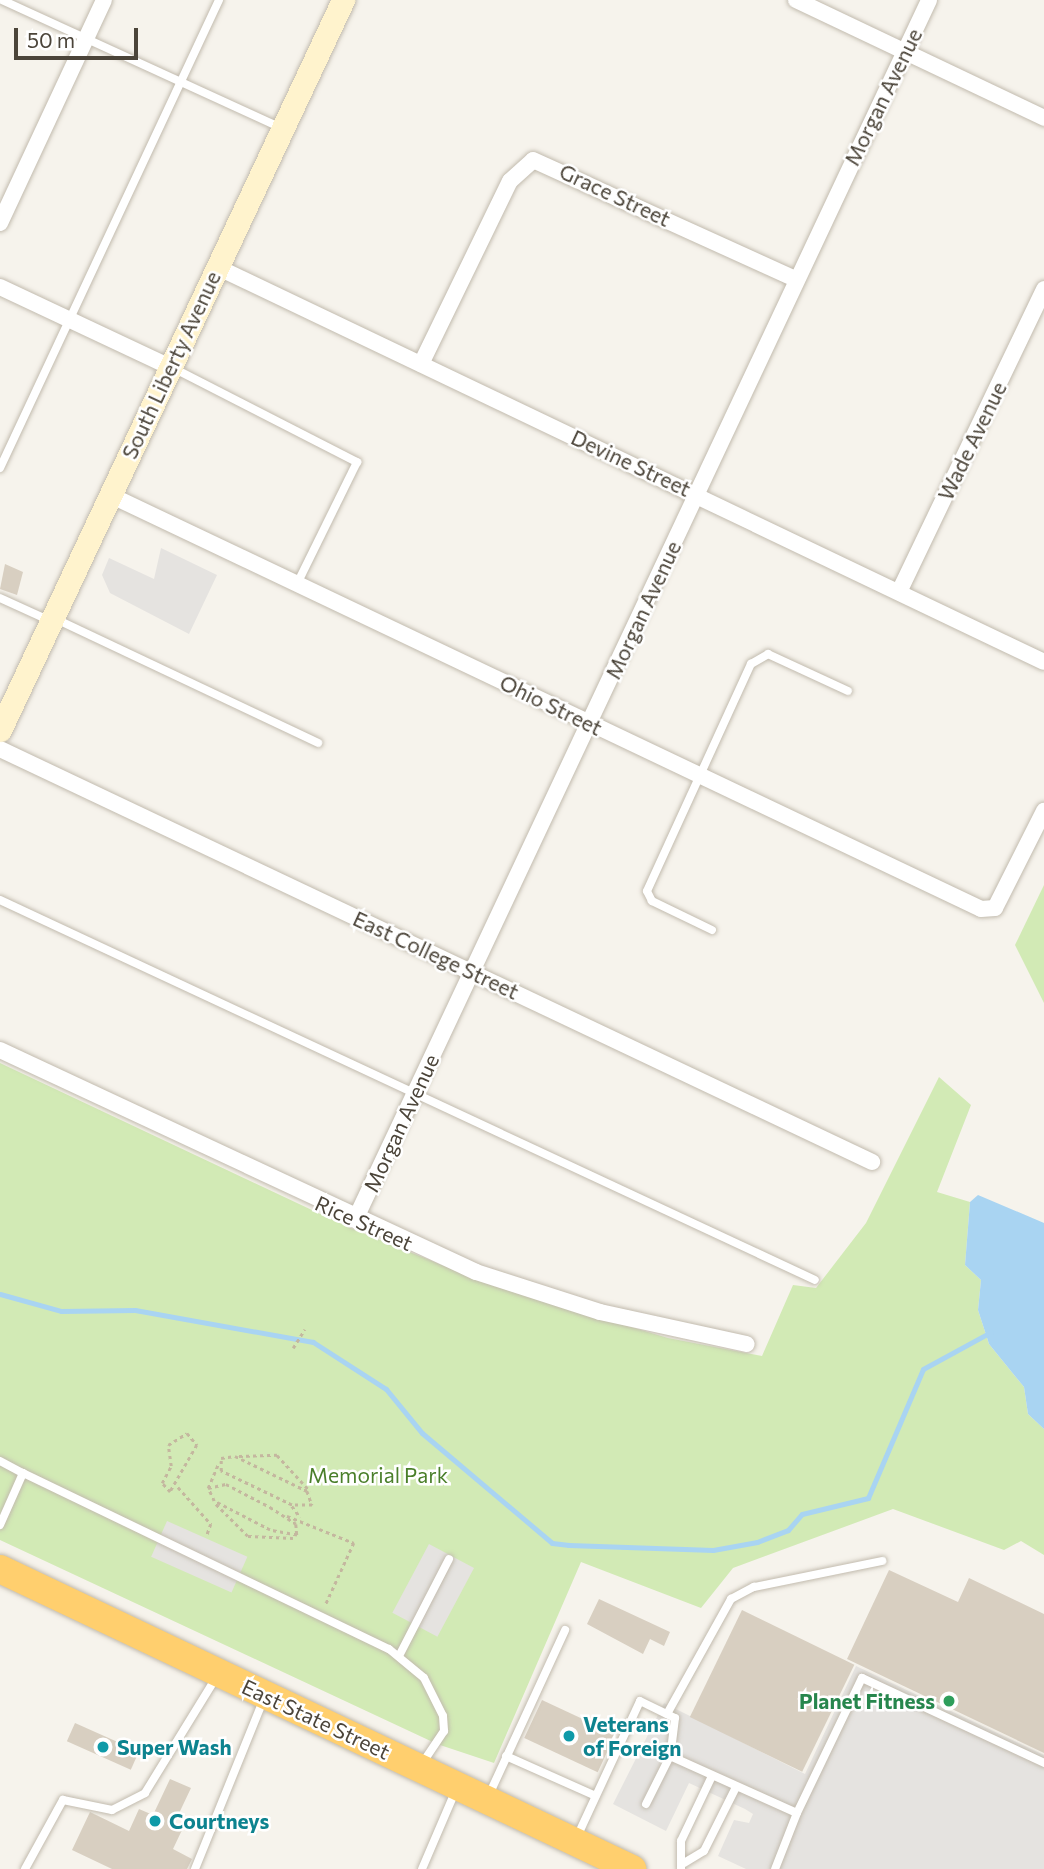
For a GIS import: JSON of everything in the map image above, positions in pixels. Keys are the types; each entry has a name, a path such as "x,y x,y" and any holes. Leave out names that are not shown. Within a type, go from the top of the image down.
{"highway":[{"name":"East State Street","path":"0,1569 632,1869"}],"street":[{"path":"0,223 104,0"},
{"name":"South Liberty Avenue","path":"0,730 343,0"},
{"name":"Morgan Avenue","path":"355,1220 591,724 795,279 929,0"},
{"path":"800,1 1044,118"},
{"name":"Grace Street","path":"421,364 510,181 533,160 795,279"},
{"name":"Devine Street","path":"217,267 1044,662"},
{"path":"0,288 170,367"},
{"name":"Wade Avenue","path":"899,592 1044,289"},
{"name":"Ohio Street","path":"110,495 981,909 993,909 1044,811"},
{"name":"East College Street","path":"0,749 872,1162"},
{"name":"Rice Street","path":"0,1051 355,1220 549,1297 747,1344"}],"lane":[{"path":"2,0 282,128"},
{"path":"0,468 219,0"},
{"path":"170,367 357,462 298,584"},
{"path":"0,598 318,743"},
{"path":"712,930 652,901 647,891 757,657 768,654 848,691"},
{"path":"0,900 815,1280"},
{"path":"0,1461 321,1615 398,1656 424,1678 443,1716 444,1731 419,1768"},
{"path":"0,1525 2,1515 23,1473"},
{"path":"398,1656 449,1559"},
{"path":"667,1714 731,1599 754,1587 882,1561"},
{"path":"486,1800 565,1630"},
{"path":"25,1869 63,1800 112,1810 145,1793 219,1673"},
{"path":"775,1869 797,1813 862,1678 1044,1763"},
{"path":"195,1869 265,1695"},
{"path":"575,1842 640,1701 675,1718 670,1756 646,1804"},
{"path":"506,1756 596,1796"},
{"path":"670,1756 797,1813"},
{"path":"682,1866 681,1841 712,1776"},
{"path":"422,1869 458,1786"},
{"path":"682,1866 704,1851 736,1787"}],"path":[{"path":"293,1348 305,1329"},
{"path":"187,1433 197,1445 178,1487 170,1492 163,1488 171,1466 167,1450 172,1439 187,1433"},
{"path":"219,1462 221,1471 292,1506 312,1506 313,1496 277,1455 235,1456 219,1462 208,1488 214,1501 248,1536 293,1538"},
{"path":"235,1456 313,1496"},
{"path":"208,1488 226,1484 287,1516 298,1529 293,1538"},
{"path":"178,1487 211,1524 207,1535"},
{"path":"214,1501 293,1538"},
{"path":"292,1506 300,1517"},
{"path":"287,1516 300,1517 354,1544 321,1615"}],"green space":[{"path":"1044,885 1044,1003 1015,945"},
{"name":"Memorial Park","path":"0,1063 348,1227 494,1286 668,1338 762,1356 793,1285 816,1288 866,1223 939,1077 971,1105 937,1192 970,1202 965,1265 981,1280 978,1310 989,1344 1024,1387 1028,1414 1044,1429 1044,1555 1021,1541 1004,1550 893,1509 733,1568 701,1608 581,1562 494,1763 437,1744 0,1540"}],"shaded area":[{"path":"161,548 217,575 189,634 110,593 102,575 109,558 154,579"},
{"path":"167,1521 247,1557 232,1592 151,1557"},
{"path":"429,1544 474,1568 437,1637 392,1613"},
{"path":"856,1666 1044,1755 1044,1869 746,1869 718,1856 734,1820 749,1823 753,1814 745,1809 689,1783 666,1831 613,1804 664,1703 805,1774"}],"water":[{"path":"978,1195 1044,1223 1044,1429 1028,1414 1024,1387 989,1344 978,1310 981,1280 965,1265 970,1202"}],"building":[{"path":"5,564 23,572 17,595 0,589"},
{"path":"889,1570 958,1602 969,1578 1044,1614 1044,1753 847,1659"},
{"path":"599,1599 670,1632 664,1646 650,1639 643,1654 587,1624"},
{"path":"742,1610 854,1665 802,1772 690,1717"},
{"name":"Veterans of Foreign","path":"542,1700 615,1734 598,1772 524,1738"},
{"name":"Super Wash","path":"75,1723 139,1751 131,1770 67,1741"},
{"name":"Courtneys","path":"170,1779 191,1788 173,1826 182,1830 173,1849 192,1859 187,1869 112,1869 72,1850 90,1812 129,1831 139,1809 153,1815"}],"waterway":[{"path":"0,1294 61,1311 135,1310 313,1342 386,1389 422,1433 552,1543 569,1545 713,1550 757,1542 788,1530 802,1514 868,1498 923,1369 991,1332"}],"place":[{"name":"Planet Fitness","path":"949,1701"},
{"name":"Veterans of Foreign","path":"569,1736"},
{"name":"Super Wash","path":"103,1747"},
{"name":"Courtneys","path":"155,1821"}]}
